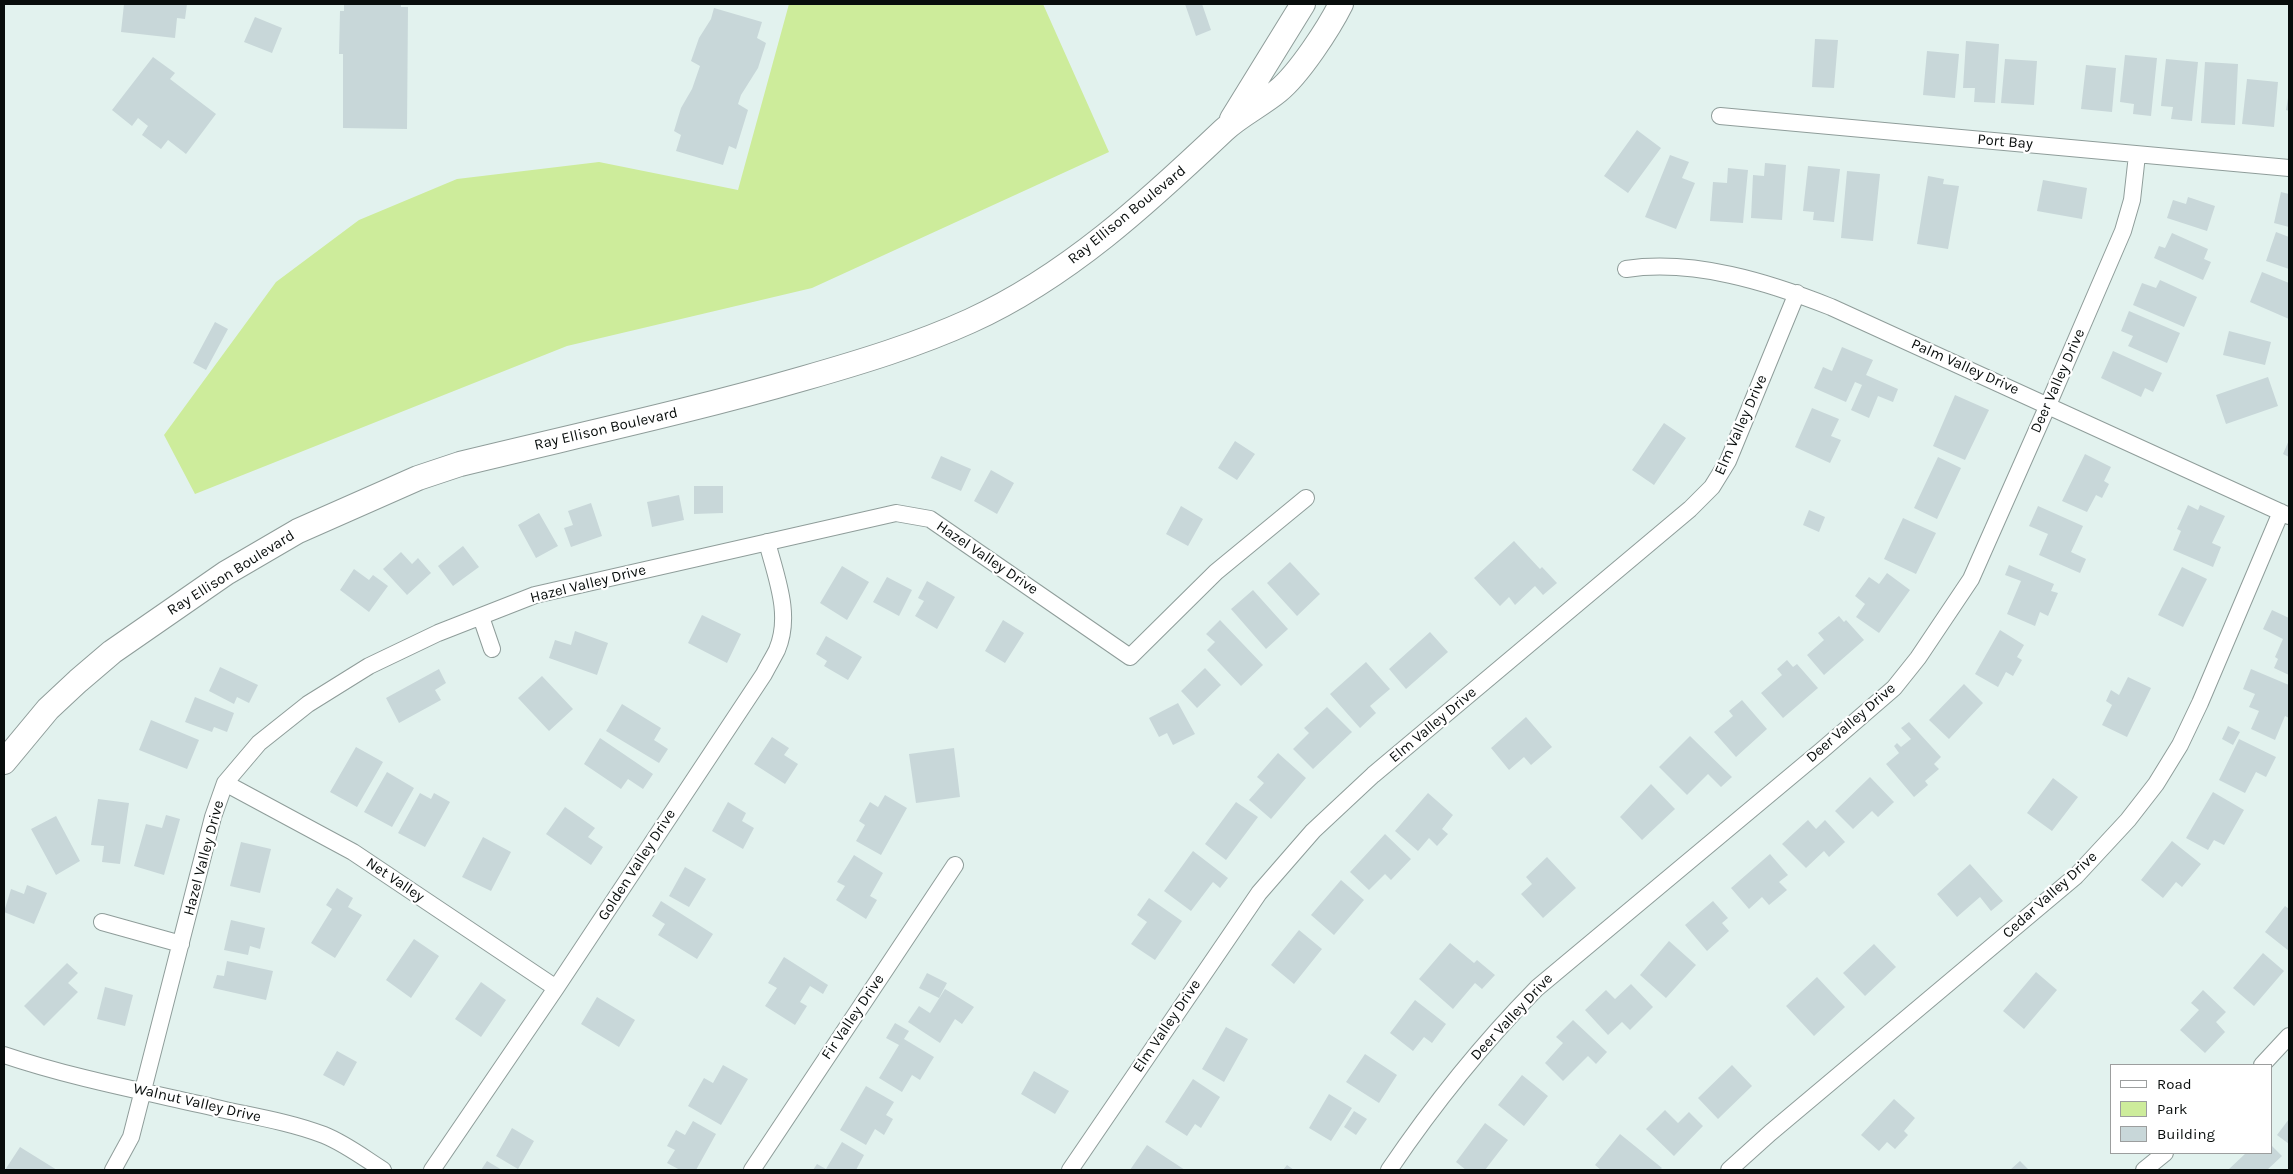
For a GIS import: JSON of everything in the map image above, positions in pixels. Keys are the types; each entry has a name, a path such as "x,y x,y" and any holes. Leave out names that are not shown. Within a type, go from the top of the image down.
{"main road":[{"name":"Ray Ellison Boulevard","path":"1227,127 1303,4"},
{"name":"Ray Ellison Boulevard","path":"4,762 48,709 112,652 226,573 298,530 418,478 460,464 743,396 877,357 971,321 1012,299 1079,257 1138,209 1227,127 1280,89 1309,55 1341,4"}],"street":[{"name":"Port Bay","path":"1720,116 2289,168"},
{"name":"Deer Valley Drive","path":"1389,1170 1454,1080 1505,1020 1537,988 1894,688 1918,658 1971,579 2048,405 2123,231 2132,200 2136,154"},
{"name":"Palm Valley Drive","path":"1626,269 1638,267 1707,271 1797,293 2048,405 2285,514"},
{"name":"Elm Valley Drive","path":"1070,1170 1253,901 1313,831 1373,775 1683,516 1712,487 1728,461 1739,436 1797,293"},
{"name":"Hazel Valley Drive","path":"113,1170 131,1137 213,817 226,783 259,743 308,704 369,666 438,633 535,595 896,513 930,519 1130,657 1216,572 1306,498"},
{"name":"Cedar Valley Drive","path":"1729,1170 1770,1133 2076,876 2128,820 2156,784 2180,745 2285,514"},
{"name":"Golden Valley Drive","path":"432,1170 556,988 764,674 778,648 784,622 781,593 767,542"},
{"path":"481,617 492,649"},
{"name":"Net Valley","path":"226,783 353,852 556,988"},
{"name":"Fir Valley Drive","path":"752,1170 955,865"},
{"path":"102,922 180,944"},
{"path":"2263,1064 2289,1036"},
{"name":"Walnut Valley Drive","path":"4,1055 24,1062 296,1126 326,1136 383,1170"},
{"path":"2144,1170 2164,1154"}],"green space":[{"path":"789,4 1043,4 1109,152 812,288 567,346 195,494 164,435 276,282 359,220 457,179 599,162 738,190"}],"building":[{"path":"124,4 187,4 185,19 177,18 175,38 121,32"},
{"path":"344,4 401,4 401,7 408,7 407,129 343,128 343,54 339,54 340,11 344,11"},
{"path":"1185,4 1202,4 1211,30 1196,36"},
{"path":"714,8 762,22 757,38 766,43 758,68 741,95 738,104 748,110 736,149 729,146 723,165 676,151 681,135 674,131 681,108 692,89 700,66 691,61 699,38 711,19"},
{"path":"255,17 282,28 272,53 244,42"},
{"path":"1815,39 1838,40 1834,88 1812,87"},
{"path":"1966,41 1999,44 1995,103 1974,102 1975,88 1963,88"},
{"path":"1927,51 1959,54 1955,98 1923,95"},
{"path":"2125,55 2157,58 2151,116 2133,114 2134,104 2120,102"},
{"path":"153,57 175,73 170,79 216,114 186,154 168,140 161,149 142,135 148,126 138,118 132,126 112,110"},
{"path":"2005,59 2037,61 2034,105 2001,103"},
{"path":"2166,59 2198,62 2192,121 2171,119 2173,107 2161,106"},
{"path":"2205,62 2238,64 2235,125 2201,123"},
{"path":"2086,65 2116,68 2112,112 2081,109"},
{"path":"2247,79 2278,82 2274,127 2242,124"},
{"path":"2289,98 2289,111 2286,110"},
{"path":"1637,130 1661,148 1628,193 1604,176"},
{"path":"1670,155 1689,162 1682,178 1695,183 1676,229 1645,217"},
{"path":"1765,163 1786,165 1782,220 1751,218 1753,175 1764,176"},
{"path":"1808,166 1840,169 1834,222 1813,220 1814,212 1803,211"},
{"path":"1728,168 1748,170 1743,223 1710,221 1713,182 1727,183"},
{"path":"1847,171 1880,174 1873,241 1841,238"},
{"path":"1928,176 1944,179 1943,184 1959,186 1948,249 1917,244"},
{"path":"2043,180 2087,188 2082,219 2037,211"},
{"path":"2281,192 2289,194 2289,227 2274,223"},
{"path":"2188,197 2215,206 2207,231 2167,218 2173,200 2186,204"},
{"path":"2276,232 2289,237 2289,269 2266,261"},
{"path":"2172,233 2208,249 2204,259 2211,262 2203,280 2154,258 2159,246 2165,248"},
{"path":"2262,272 2289,283 2289,319 2250,302"},
{"path":"2160,280 2197,297 2184,327 2133,305 2142,283 2156,288"},
{"path":"2129,311 2180,333 2167,363 2128,346 2133,336 2121,331"},
{"path":"215,322 228,329 206,370 193,363"},
{"path":"2229,331 2271,342 2265,365 2223,355"},
{"path":"1842,347 1873,360 1866,375 1898,389 1893,402 1878,396 1869,418 1851,410 1862,385 1855,382 1846,402 1814,388 1823,367 1832,371"},
{"path":"2113,351 2162,373 2153,392 2145,388 2141,397 2101,378"},
{"path":"2268,377 2278,406 2226,424 2216,395"},
{"path":"1955,395 1989,410 1965,460 1933,446"},
{"path":"1812,408 1839,419 1831,436 1841,440 1830,463 1795,447"},
{"path":"1664,423 1686,438 1654,485 1632,470"},
{"path":"2289,440 2289,457 2283,454"},
{"path":"1235,441 1255,454 1237,480 1218,468"},
{"path":"2085,454 2111,467 2104,481 2109,484 2102,498 2096,495 2087,512 2062,501"},
{"path":"941,456 971,469 961,491 931,478"},
{"path":"1938,457 1961,468 1937,519 1914,508"},
{"path":"991,470 1014,483 997,514 974,501"},
{"path":"694,486 723,486 723,513 694,514"},
{"path":"679,495 684,520 652,527 647,502"},
{"path":"591,503 602,536 571,547 564,528 573,525 568,511"},
{"path":"2188,505 2198,510 2200,505 2225,516 2212,543 2221,547 2213,567 2173,550 2181,531 2177,529"},
{"path":"1181,506 1203,519 1188,546 1166,534"},
{"path":"2038,506 2083,526 2071,552 2086,559 2080,573 2039,555 2048,534 2029,526"},
{"path":"1809,510 1825,517 1819,532 1803,525"},
{"path":"539,513 558,546 536,558 518,525"},
{"path":"1903,518 1936,533 1916,574 1884,559"},
{"path":"1514,541 1540,569 1542,567 1557,583 1543,595 1535,586 1515,605 1509,597 1500,606 1474,578"},
{"path":"463,546 479,567 453,586 438,566"},
{"path":"401,552 412,564 418,558 431,573 407,595 383,569"},
{"path":"1290,562 1320,594 1297,616 1267,583"},
{"path":"2009,565 2054,584 2051,591 2058,593 2048,616 2040,612 2035,626 2007,614 2021,581 2005,575"},
{"path":"842,566 869,582 847,620 820,603"},
{"path":"2182,567 2207,579 2183,627 2158,615"},
{"path":"354,569 369,580 373,575 388,586 369,612 340,590"},
{"path":"1887,573 1910,590 1879,633 1856,617 1865,604 1855,596 1869,577 1879,584"},
{"path":"887,577 912,590 899,616 873,602"},
{"path":"927,581 955,597 937,629 915,616 924,601 918,598"},
{"path":"1253,590 1288,629 1266,649 1231,609"},
{"path":"2272,610 2289,618 2289,675 2274,668 2278,659 2275,657 2283,639 2263,629"},
{"path":"702,615 741,634 727,663 688,643"},
{"path":"1839,616 1844,622 1846,620 1864,640 1824,675 1807,655 1824,640 1818,633"},
{"path":"1003,620 1024,633 1005,663 985,651"},
{"path":"1220,620 1263,665 1241,686 1207,650 1215,642 1206,634"},
{"path":"2000,630 2024,645 2017,657 2022,660 2013,676 2006,672 1998,687 1975,674"},
{"path":"575,631 608,643 597,675 549,658 555,640 571,645"},
{"path":"1430,632 1448,652 1406,689 1389,669"},
{"path":"826,636 862,657 848,680 824,666 827,661 816,654"},
{"path":"1787,660 1793,667 1797,664 1818,688 1783,718 1761,693 1782,675 1777,669"},
{"path":"1366,662 1390,689 1370,706 1376,713 1360,728 1330,694"},
{"path":"220,667 258,685 249,703 237,697 234,704 209,691"},
{"path":"1205,668 1221,685 1197,708 1181,691"},
{"path":"439,669 446,683 435,690 441,700 399,723 386,698"},
{"path":"2251,669 2289,685 2289,718 2285,716 2275,740 2251,729 2259,711 2249,707 2255,694 2243,689"},
{"path":"542,676 573,709 549,731 518,698"},
{"path":"2128,677 2151,688 2127,737 2102,725 2112,705 2106,701 2111,690 2119,695"},
{"path":"1964,684 1983,703 1949,739 1929,720"},
{"path":"195,697 234,713 227,732 214,727 212,732 185,722"},
{"path":"1742,700 1767,729 1736,757 1714,732 1733,716 1729,711"},
{"path":"1178,703 1195,734 1173,745 1167,733 1159,737 1149,718"},
{"path":"622,704 661,728 654,740 668,749 659,763 606,731"},
{"path":"1327,707 1352,732 1313,769 1293,749 1309,733 1304,728"},
{"path":"1526,717 1552,747 1531,765 1524,757 1509,770 1491,748"},
{"path":"151,720 199,740 187,769 139,750"},
{"path":"1909,722 1941,757 1934,764 1939,769 1925,781 1928,785 1914,797 1886,764 1899,753 1894,746 1897,743 1901,747 1911,739 1901,728"},
{"path":"2228,726 2240,732 2233,745 2222,739"},
{"path":"1690,736 1732,777 1721,787 1708,774 1687,795 1659,767"},
{"path":"772,737 789,748 784,755 798,764 785,784 754,764"},
{"path":"600,738 653,774 643,789 628,779 621,789 584,764"},
{"path":"2239,739 2276,757 2266,777 2256,772 2245,793 2219,780"},
{"path":"356,747 383,762 357,807 330,792"},
{"path":"954,748 960,797 916,803 909,754"},
{"path":"1278,753 1306,778 1271,819 1249,800 1264,783 1257,777"},
{"path":"387,772 414,788 392,827 364,812"},
{"path":"1870,777 1894,802 1878,817 1872,811 1853,829 1835,811"},
{"path":"2053,778 2078,797 2052,831 2027,813"},
{"path":"1651,784 1675,809 1642,840 1620,817"},
{"path":"2213,792 2244,810 2224,845 2214,840 2208,850 2186,838"},
{"path":"420,793 431,799 434,793 450,802 425,847 398,833"},
{"path":"1428,793 1453,815 1442,829 1448,834 1437,846 1429,838 1418,851 1395,831"},
{"path":"885,795 907,808 881,855 856,841 865,825 859,821 870,802 878,807"},
{"path":"98,799 129,803 120,864 102,862 104,846 91,845"},
{"path":"728,802 746,813 742,821 754,828 743,849 712,831"},
{"path":"1236,802 1258,817 1226,860 1205,844"},
{"path":"565,807 595,828 588,837 603,847 591,865 546,834"},
{"path":"166,815 180,819 164,875 134,866 146,824 162,828"},
{"path":"56,816 80,861 56,875 31,829"},
{"path":"1808,820 1816,829 1825,820 1845,842 1829,857 1824,851 1806,868 1782,844"},
{"path":"1385,834 1411,859 1391,880 1385,874 1369,890 1350,872"},
{"path":"483,837 511,852 491,891 462,877"},
{"path":"2172,841 2201,864 2182,887 2176,882 2163,898 2141,880"},
{"path":"241,842 271,849 260,893 230,886"},
{"path":"1193,851 1228,878 1220,888 1213,882 1191,911 1164,891"},
{"path":"1770,854 1788,875 1779,882 1787,890 1769,905 1762,897 1749,909 1731,888"},
{"path":"854,855 883,873 870,896 877,900 866,919 836,900 845,886 837,882"},
{"path":"1547,857 1576,888 1543,918 1521,894 1532,884 1526,877"},
{"path":"1970,864 2003,901 1991,911 1980,897 1957,917 1937,894"},
{"path":"685,867 706,879 689,907 669,896"},
{"path":"1341,880 1364,900 1334,935 1311,915"},
{"path":"27,885 47,893 34,924 4,912 11,889 24,894"},
{"path":"337,888 353,898 348,907 362,915 335,958 311,943 332,909 326,905"},
{"path":"1149,898 1182,921 1155,960 1131,944 1147,922 1137,915"},
{"path":"661,901 713,934 697,959 658,935 665,924 652,916"},
{"path":"1713,901 1728,918 1722,923 1729,931 1707,951 1685,925"},
{"path":"2285,906 2289,909 2289,951 2265,932"},
{"path":"231,920 265,928 260,949 250,946 248,955 224,950"},
{"path":"1299,930 1322,949 1294,984 1271,965"},
{"path":"414,939 439,956 411,998 386,980"},
{"path":"1669,941 1696,965 1666,998 1640,975"},
{"path":"1450,943 1474,963 1477,960 1495,975 1482,989 1475,983 1453,1009 1419,979"},
{"path":"1874,944 1896,967 1865,996 1843,973"},
{"path":"2263,953 2284,971 2254,1006 2233,988"},
{"path":"784,957 828,985 823,994 810,986 800,1002 807,1006 795,1025 765,1006 777,988 768,983"},
{"path":"227,961 273,971 266,1000 213,988 217,975 224,976"},
{"path":"67,963 78,973 68,983 78,992 44,1026 24,1006"},
{"path":"2036,972 2057,990 2024,1029 2003,1011"},
{"path":"927,973 947,983 939,998 919,988"},
{"path":"1817,977 1845,1007 1814,1036 1786,1006"},
{"path":"481,982 506,1000 481,1037 455,1019"},
{"path":"1631,984 1653,1007 1630,1030 1622,1022 1608,1035 1585,1010 1606,990 1615,999"},
{"path":"105,987 133,995 125,1026 97,1019"},
{"path":"945,989 974,1007 962,1024 955,1019 940,1043 908,1022 919,1006 930,1013"},
{"path":"2203,990 2226,1012 2216,1022 2225,1032 2205,1053 2180,1030 2199,1010 2191,1003"},
{"path":"597,997 635,1020 619,1047 581,1024"},
{"path":"1415,1000 1446,1024 1432,1043 1424,1037 1413,1051 1390,1033"},
{"path":"1573,1020 1607,1052 1596,1064 1588,1056 1563,1081 1545,1063 1563,1043 1556,1037"},
{"path":"895,1023 909,1031 904,1039 934,1057 920,1080 912,1075 902,1092 879,1078 899,1045 886,1038"},
{"path":"1226,1027 1248,1039 1224,1082 1202,1069"},
{"path":"337,1051 357,1062 344,1086 323,1075"},
{"path":"1365,1054 1397,1075 1379,1103 1346,1082"},
{"path":"723,1065 748,1079 721,1125 688,1106 704,1078 713,1083"},
{"path":"1732,1065 1752,1086 1718,1119 1698,1098"},
{"path":"1034,1071 1069,1091 1055,1114 1021,1094"},
{"path":"1522,1075 1548,1096 1524,1126 1498,1105"},
{"path":"1193,1079 1220,1097 1201,1128 1195,1124 1187,1136 1165,1122"},
{"path":"866,1086 894,1102 886,1115 893,1119 884,1135 875,1129 866,1145 840,1130"},
{"path":"1329,1094 1352,1108 1331,1141 1309,1128"},
{"path":"1894,1099 1915,1118 1904,1131 1908,1135 1895,1149 1887,1142 1879,1151 1861,1135"},
{"path":"1665,1110 1678,1123 1689,1112 1703,1126 1674,1156 1646,1129"},
{"path":"1354,1111 1367,1119 1356,1135 1344,1127"},
{"path":"2289,1119 2289,1144 2277,1135"},
{"path":"693,1121 716,1134 696,1170 680,1170 667,1163 675,1150 667,1146 676,1130 685,1135"},
{"path":"1485,1123 1508,1140 1485,1170 1466,1170 1456,1162"},
{"path":"512,1128 534,1141 518,1169 496,1156"},
{"path":"1620,1134 1662,1168 1660,1170 1601,1170 1595,1165"},
{"path":"842,1142 864,1155 856,1170 813,1170 817,1164 826,1169"},
{"path":"1147,1145 1185,1170 1130,1170"},
{"path":"20,1147 57,1170 5,1170"},
{"path":"2273,1147 2282,1156 2267,1170 2228,1170 2245,1154 2273,1154"},
{"path":"487,1161 502,1170 481,1170"},
{"path":"2020,1161 2029,1170 2010,1170"},
{"path":"1287,1165 1294,1170 1283,1170"}]}
